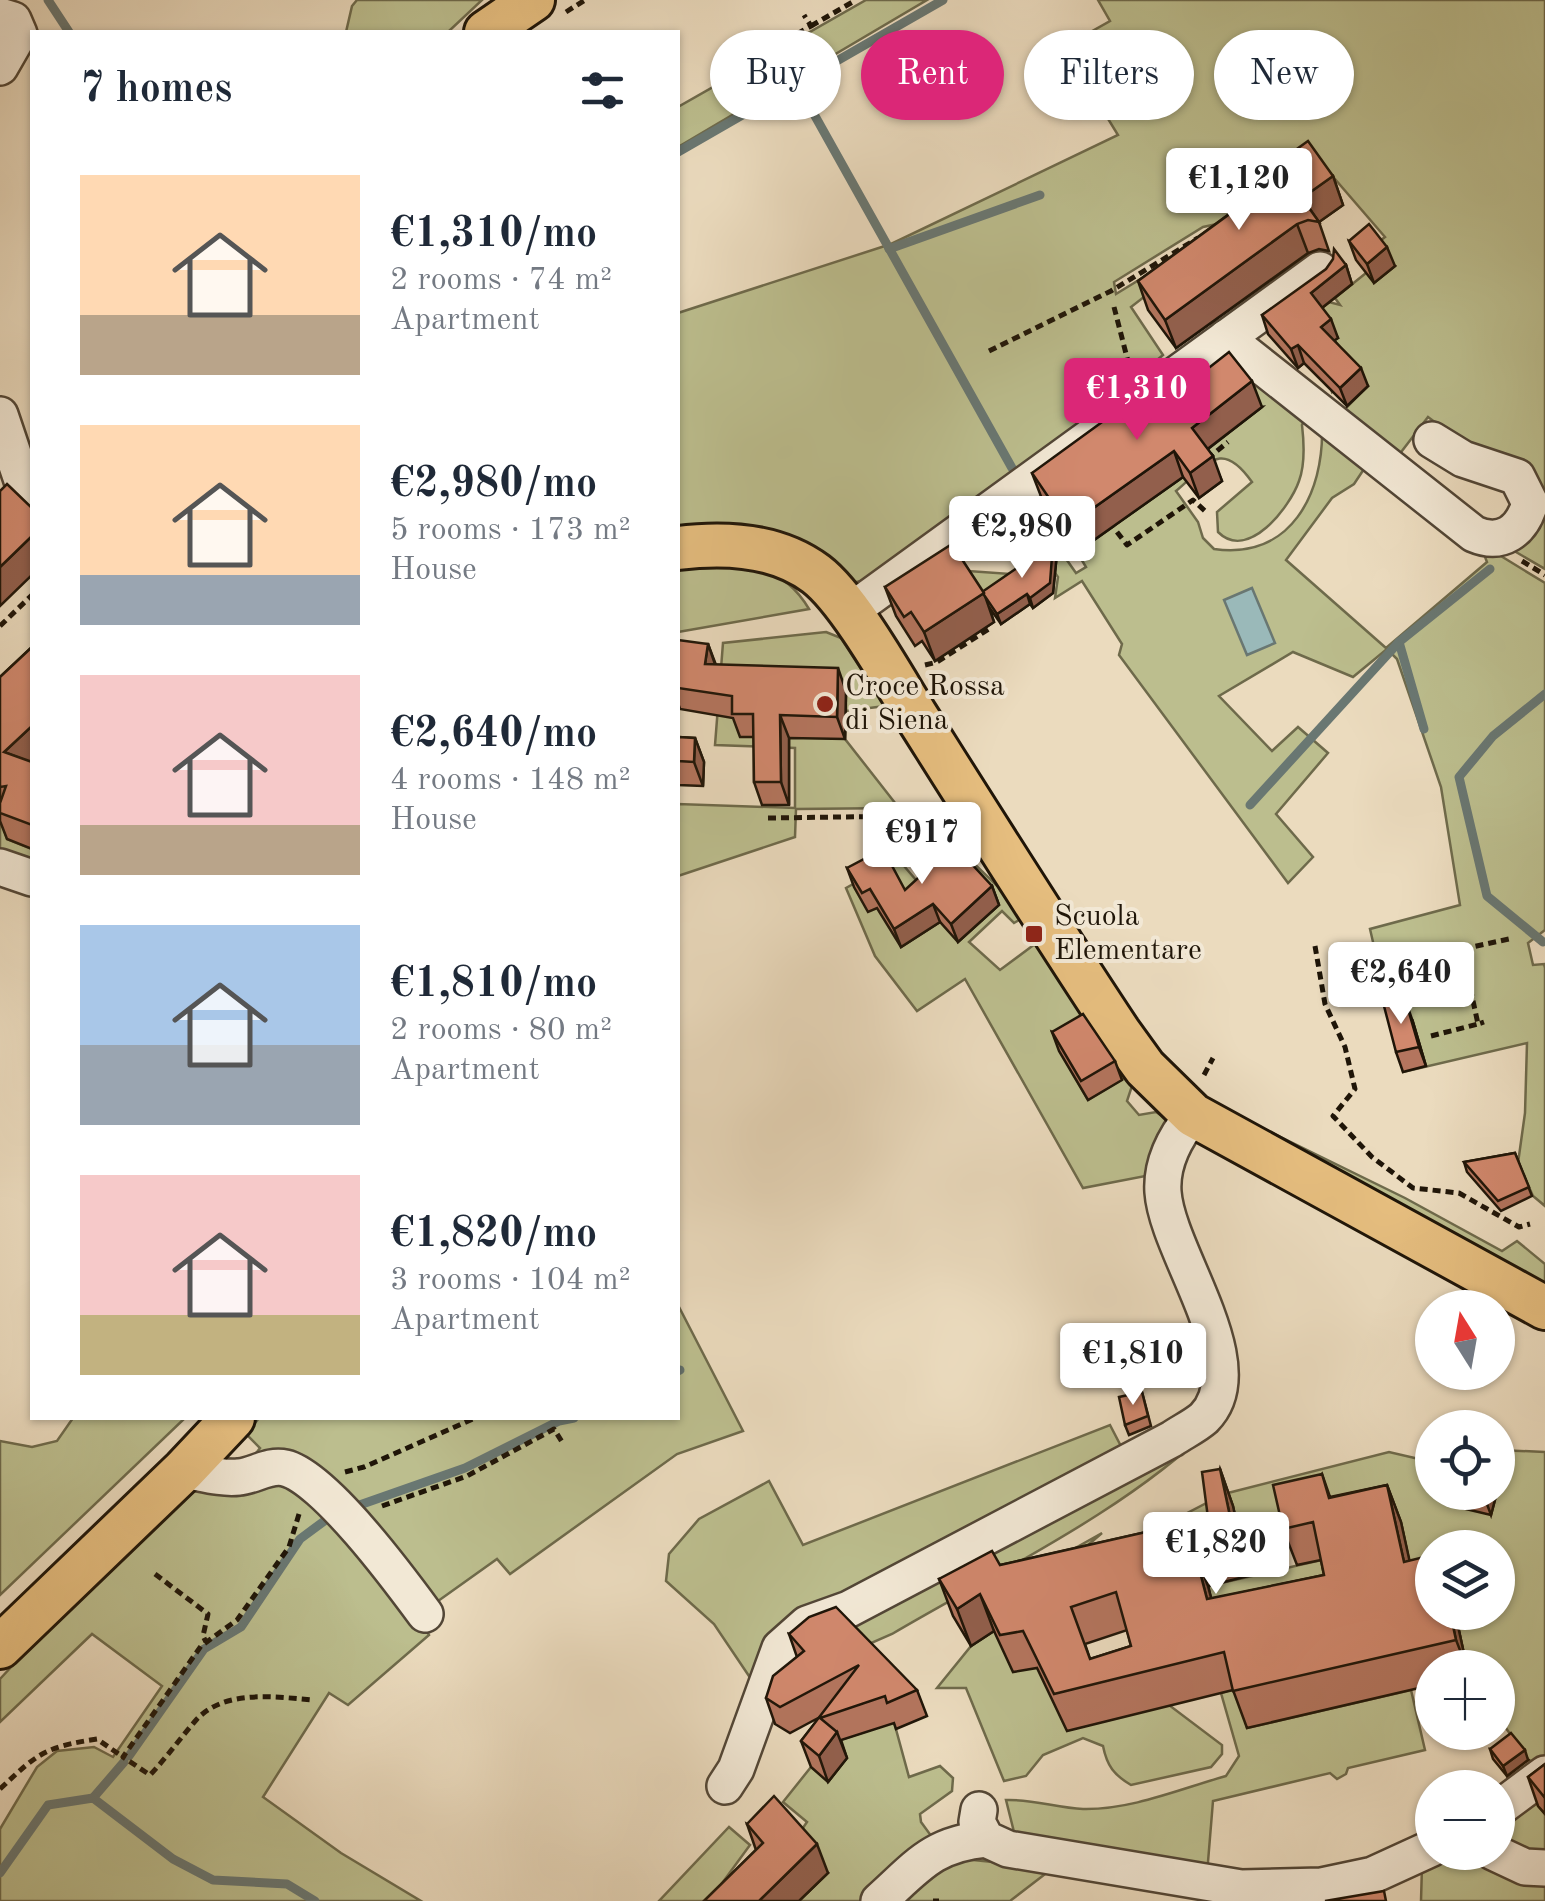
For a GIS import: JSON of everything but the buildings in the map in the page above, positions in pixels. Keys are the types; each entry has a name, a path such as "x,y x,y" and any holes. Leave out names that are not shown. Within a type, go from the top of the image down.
{"main road":[{"path":"489,30 533,0"},
{"path":"680,548 756,548 793,559 820,576 848,612 1120,1032 1146,1068 1193,1116 1545,1308"},
{"path":"0,1647 231,1420"}],"street":[{"path":"0,16 13,20 19,34 0,67"},
{"path":"848,612 1320,270"},
{"path":"1226,338 1474,534 1487,540 1501,539 1516,530 1530,503 1517,477 1462,458 1432,440"},
{"path":"0,415 30,495"},
{"path":"0,867 30,877"},
{"path":"725,1786 736,1769 780,1648 807,1624 849,1609 1172,1439 1204,1417 1217,1397 1221,1365 1217,1343 1168,1218 1163,1192 1173,1142 1193,1116"},
{"path":"184,1470 240,1478 284,1468 304,1478 325,1493 425,1614"},
{"path":"1515,1796 1545,1774"},
{"path":"879,1901 936,1850 959,1842 982,1824 1008,1849 1241,1888 1321,1886 1372,1875 1415,1856"},
{"path":"1515,1862 1545,1868"}],"path":[{"path":"804,30 856,0"},
{"path":"804,15 811,26"},
{"path":"989,351 1111,290 1205,233"},
{"path":"1114,307 1139,401"},
{"path":"1199,460 1201,463 1228,442"},
{"path":"1117,532 1126,546 1192,500 1206,510"},
{"path":"0,626 30,597"},
{"path":"937,662 992,627"},
{"path":"768,818 916,816 958,855"},
{"path":"1412,960 1509,939"},
{"path":"1315,946 1325,1004 1345,1047 1355,1090 1333,1116 1372,1157 1414,1188 1459,1194 1519,1227 1530,1224"},
{"path":"1431,1036 1481,1023 1462,949"},
{"path":"123,1756 206,1642 237,1620 289,1546 299,1516 304,1478 364,1467 470,1420"},
{"path":"346,1518 467,1476 554,1430 564,1445"},
{"path":"155,1574 208,1614 203,1636 206,1642"},
{"path":"0,1788 30,1761 55,1746 97,1739 150,1775 200,1716 237,1698 314,1700"}],"green space":[{"path":"357,0 482,0 450,30 346,30"},
{"path":"866,0 927,0 876,30 861,30 861,39 841,51 841,30 813,30"},
{"path":"1098,0 1545,0 1545,569 1504,545 1537,510 1472,450 1428,417 1395,460 1337,417 1368,386 1354,372 1332,392 1306,296 1340,305 1335,298 1366,273 1376,244 1385,237 1315,156 1217,224 1203,227 1114,282 1116,294 1183,253 1162,283 1131,307 1163,355 1022,474 883,576 852,583 680,533 680,312 891,244 1118,135 1109,120 1194,120 1194,30 1094,30 1110,21"},
{"path":"710,89 710,120 724,120 680,146 680,106"},
{"path":"1222,354 1305,419 1304,446 1294,492 1277,516 1254,536 1230,539 1218,532 1217,512 1252,482 1232,461 1214,460 1176,491 1198,522 1203,538 1214,549 1241,550 1264,544 1283,533 1298,517 1317,475 1322,427 1368,463 1354,484 1332,498 1286,560 1386,648 1487,562 1482,549 1491,550 1545,583 1545,930 1528,943 1533,965 1544,964 1545,968 1545,1206 1533,1196 1518,1163 1525,1113 1527,1043 1403,1072 1370,929 1460,905 1441,787 1397,659 1387,649 1353,677 1293,652 1219,696 1272,751 1298,727 1328,753 1276,814 1313,857 1288,883 1119,655 1122,644 1082,581 1055,598 1058,577 1037,548 1007,558 958,561 871,618 1024,499 1076,573 1086,567 1077,552 1114,526"},
{"path":"680,564 735,564 768,571 797,592 809,609 680,632"},
{"path":"968,571 1011,574 984,606"},
{"path":"826,632 841,638 885,706 846,711 846,691 845,739 899,808 796,809 795,837 680,875 680,804 795,808 795,748 715,745 723,643"},
{"path":"0,817 7,839 30,848 30,860 0,851"},
{"path":"967,857 1024,917 1014,923 1002,911 969,942 1000,970 1035,944 1025,929 1030,926 1097,1029 1060,1051 1088,1100 1126,1077 1132,1086 1127,1101 1139,1115 1156,1112 1174,1124 1156,1174 1083,1188 965,979 917,1011 875,956 846,888 898,859 928,894"},
{"path":"1246,1120 1502,1251 1517,1241 1545,1264 1545,1291"},
{"path":"680,1309 743,1431 677,1454 510,1574 497,1559 417,1616 429,1635 348,1705 329,1693 263,1797 341,1853 421,1901 0,1901 0,1829 37,1767 57,1751 94,1747 113,1757 162,1686 92,1634 0,1722 0,1679 65,1609 198,1486 243,1471 260,1448 246,1434 257,1420 680,1420"},
{"path":"72,1420 183,1420 0,1595 0,1441 32,1447 57,1441"},
{"path":"1110,1425 1124,1452 751,1679 714,1624 666,1581 669,1554 699,1519 769,1481 803,1545"},
{"path":"1214,1425 1142,1485 1102,1512 892,1634 860,1648 833,1619"},
{"path":"1515,1451 1545,1452 1545,1763 1536,1770 1515,1741 1515,1650 1463,1650 1459,1630 1515,1630 1515,1530 1415,1530 1415,1589 1292,1546 1244,1557 1023,1641 1169,1705 1222,1745 1222,1754 1211,1767 1131,1785 1112,1769 1103,1746 1083,1738 1043,1755 1026,1776 1004,1781 966,1688 937,1688 971,1646 1006,1587 1102,1533 1045,1582 1125,1552 1168,1523 1224,1494 1389,1452 1415,1458 1415,1510 1515,1510"},
{"path":"1326,1559 1338,1612 1221,1636 1208,1586"},
{"path":"1237,1688 1247,1728 1411,1690 1415,1750 1425,1750 1348,1768 1337,1779 1330,1773 1213,1801 1207,1874 1016,1840 1006,1800 1101,1808 1155,1798 1226,1776 1239,1756 1221,1693"},
{"path":"894,1722 909,1777 940,1766 953,1778 952,1791 920,1814 932,1837 868,1901 799,1901 827,1872 796,1838 807,1822 783,1802 811,1767 829,1781 846,1758 828,1744"},
{"path":"1534,1800 1545,1814 1545,1856 1515,1849 1515,1813"},
{"path":"729,1827 750,1845 709,1901 659,1901"},
{"path":"963,1859 1053,1868 1010,1901 891,1901 932,1864"},
{"path":"1422,1870 1515,1870 1545,1878 1545,1901 1421,1901"}],"water":[{"path":"1252,588 1275,643 1247,655 1224,600"}],"waterway":[{"path":"48,0 68,30"},
{"path":"680,151 943,0"},
{"path":"817,120 1012,468"},
{"path":"889,249 1040,195"},
{"path":"1250,805 1399,642 1490,569"},
{"path":"1399,642 1424,729"},
{"path":"1543,942 1487,896 1459,777 1493,736 1545,694"},
{"path":"351,1508 465,1468 564,1420"},
{"path":"129,1756 204,1649 241,1627 300,1539 331,1516"},
{"path":"93,1798 124,1762"},
{"path":"0,1873 48,1805 93,1798 173,1859 213,1880 287,1884 315,1901"}],"place":[{"name":"Croce Rossa di Siena","path":"825,704"},
{"name":"Scuola Elementare","path":"1034,934"}]}
